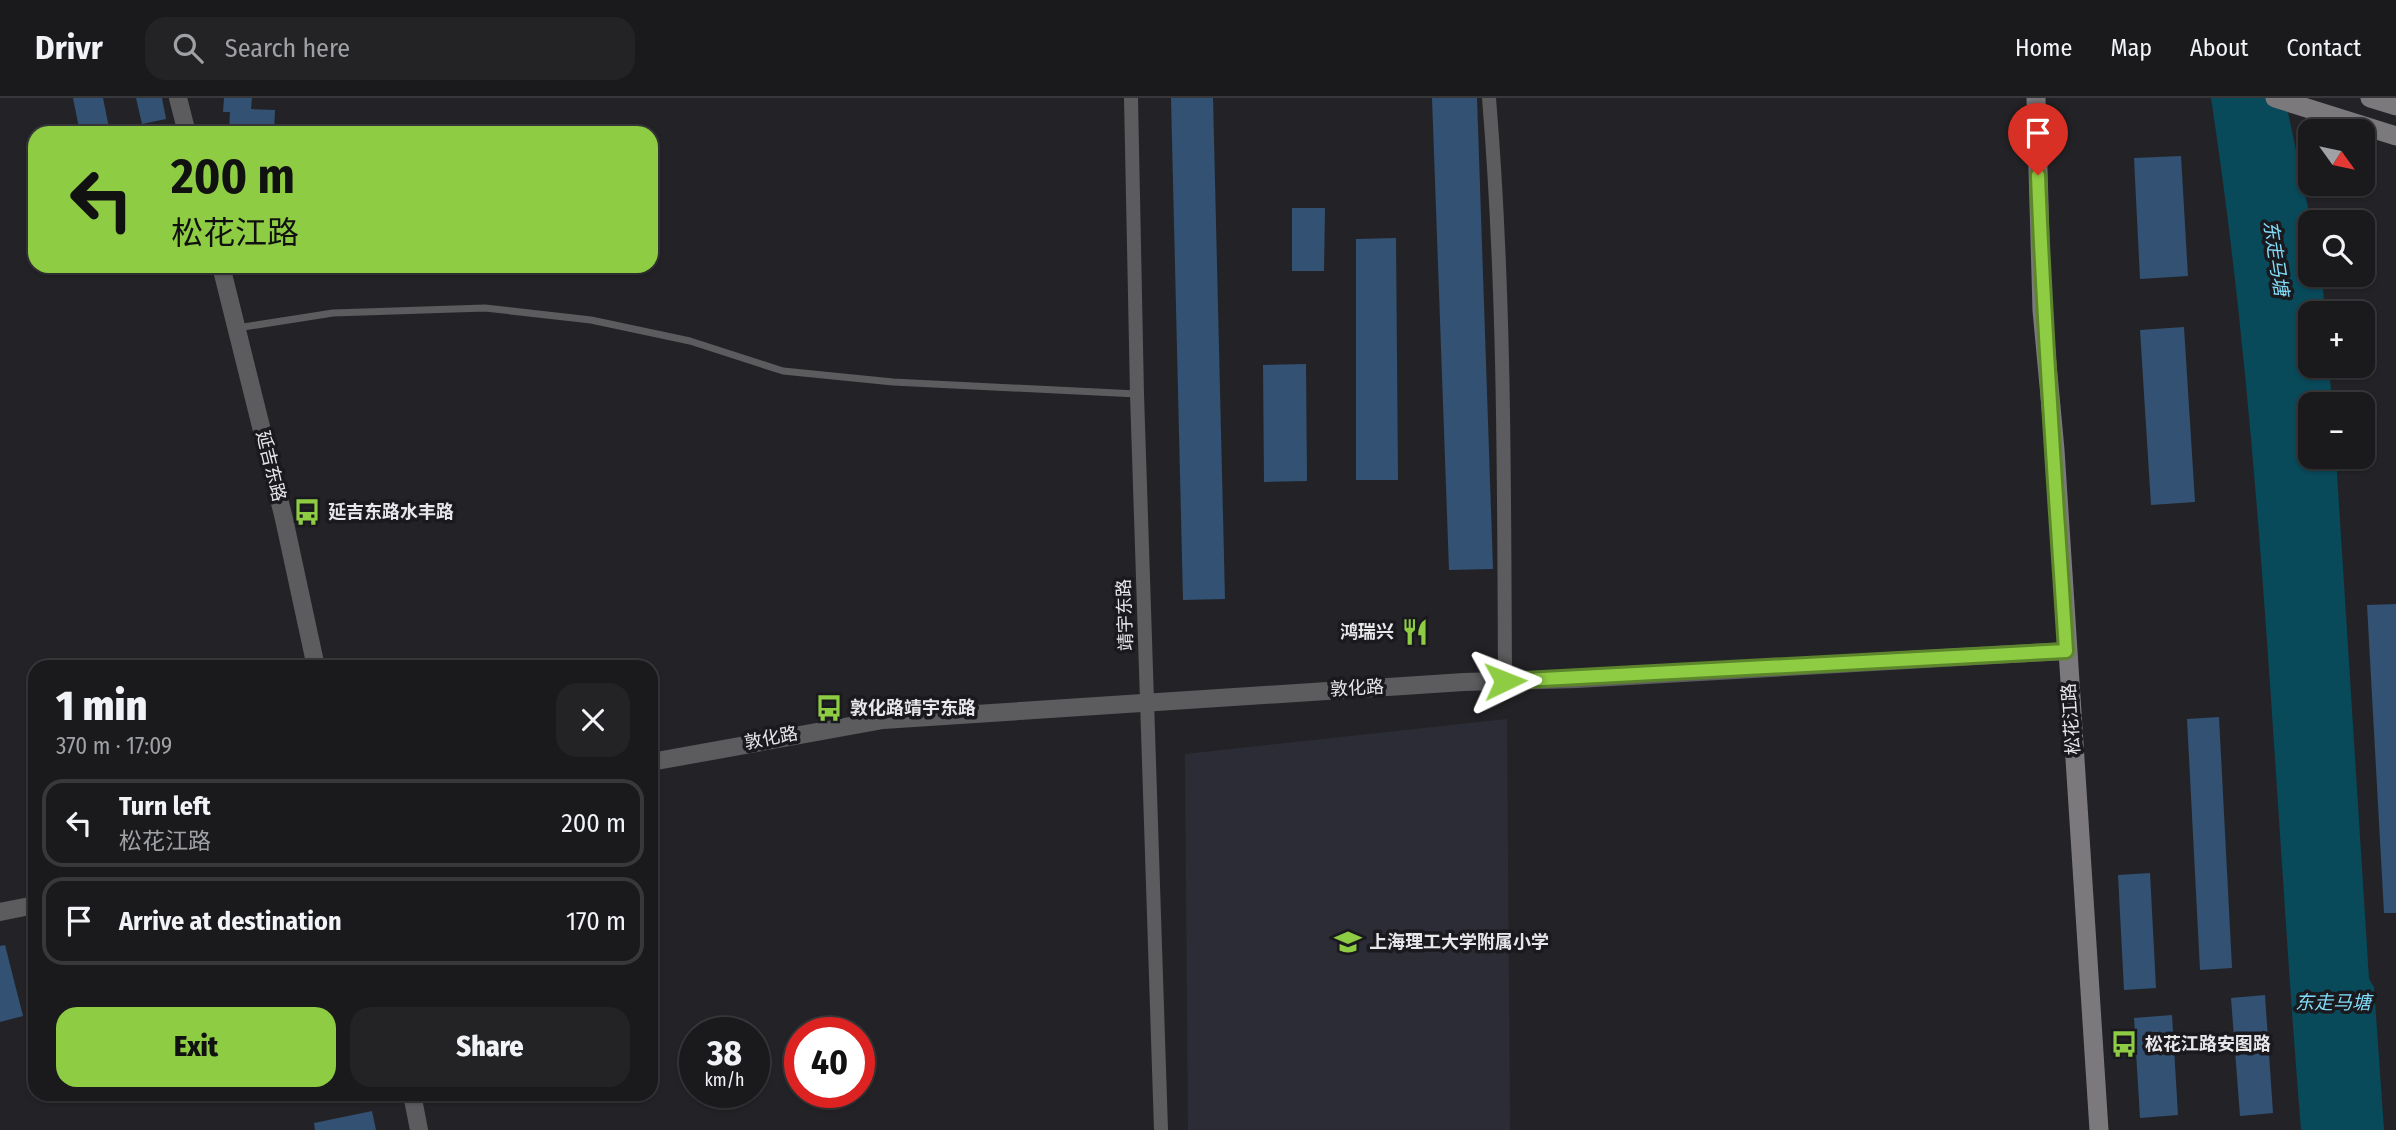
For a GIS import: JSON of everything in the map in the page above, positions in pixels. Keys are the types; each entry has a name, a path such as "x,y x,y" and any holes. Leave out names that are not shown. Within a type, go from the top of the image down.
{"main road":[{"name":"松花江路","path":"2036,98 2042,310 2053,414 2066,651 2099,1130"},
{"path":"2370,98 2396,106"},
{"path":"2281,101 2396,136"}],"street":[{"path":"178,98 185,126"},
{"name":"靖宇东路","path":"1131,98 1137,394 1161,1130"},
{"path":"1489,98 1498,206 1503,373 1505,681"},
{"name":"延吉东路","path":"223,273 284,519 314,660"},
{"name":"敦化路","path":"658,761 883,720 1148,701 2066,651"},
{"path":"0,912 28,906"},
{"path":"413,1101 419,1130"}],"lane":[{"path":"236,328 333,313 485,308 591,320 690,341 783,371 892,382 1137,394"}],"shaded area":[{"name":"上海理工大学附属小学","path":"1507,719 1510,1130 1188,1130 1185,754"}],"water":[{"name":"东走马塘","path":"2211,98 2285,98 2298,160 2298,196 2306,196 2308,210 2298,210 2298,287 2323,287 2324,301 2298,301 2298,378 2330,378 2331,392 2298,392 2298,469 2337,469 2369,979 2374,987 2384,1130 2301,1130 2255,484 2229,226"}],"building":[{"path":"73,98 103,98 109,126 79,126"},
{"path":"136,98 162,98 166,119 142,124"},
{"path":"224,98 252,98 251,109 275,110 274,126 229,126 230,112 223,112"},
{"path":"1171,98 1213,98 1225,599 1183,600"},
{"path":"1432,98 1477,98 1493,569 1449,570"},
{"path":"2181,156 2188,276 2140,279 2134,158"},
{"path":"1292,208 1325,208 1324,271 1292,271"},
{"path":"1396,238 1398,480 1356,480 1356,239"},
{"path":"2184,327 2195,502 2151,505 2140,330"},
{"path":"1306,364 1307,481 1264,482 1263,365"},
{"path":"2396,604 2396,913 2384,913 2367,605"},
{"path":"2219,717 2232,968 2200,970 2187,719"},
{"path":"2150,873 2156,988 2124,990 2118,875"},
{"path":"5,945 23,1016 0,1022 0,946"},
{"path":"2265,995 2273,1113 2240,1116 2231,998"},
{"path":"2172,1015 2178,1115 2140,1118 2134,1018"},
{"path":"372,1111 376,1130 315,1130 314,1123"}],"place":[{"name":"延吉东路水丰路","path":"307,512"},
{"name":"鸿瑞兴","path":"1415,632"},
{"name":"敦化路靖宇东路","path":"829,708"},
{"name":"上海理工大学附属小学","path":"1348,942"},
{"name":"松花江路安图路","path":"2124,1044"}],"route":[{"path":"1505,681 2066,651 2054,429 2042,310 2038,175"}]}
